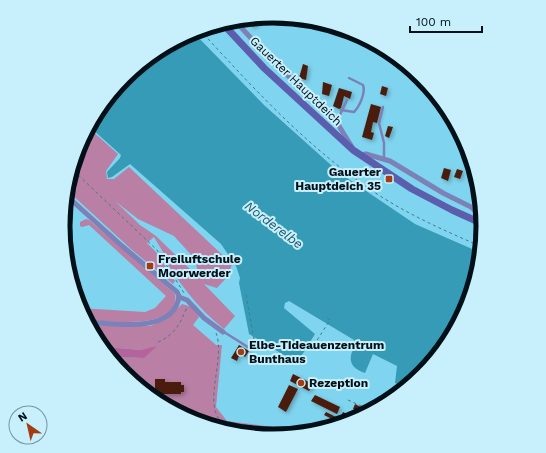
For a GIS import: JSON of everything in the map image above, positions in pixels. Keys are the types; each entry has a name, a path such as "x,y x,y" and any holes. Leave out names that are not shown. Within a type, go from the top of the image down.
{"street":[{"name":"Gauerter Hauptdeich","path":"240,26 274,63 336,121 353,150"},
{"name":"Gauerter Hauptdeich","path":"227,28 264,68 353,150 432,200 476,221"},
{"name":"Gauerter Hauptdeich","path":"361,155 366,154 384,158 474,210"},
{"path":"71,200 122,246 177,292 181,298 189,301 211,323 223,332"},
{"path":"93,322 154,323 169,314 181,298"}],"lane":[{"path":"341,110 354,112 357,109 365,87 349,78"},
{"path":"336,121 347,100"},
{"path":"383,107 379,123 384,143 384,158"},
{"path":"474,210 475,205"},
{"path":"223,332 251,349"}],"path":[{"path":"205,35 282,116 331,160 374,192 425,222 476,244"},
{"path":"76,173 157,250 182,290 181,298"},
{"path":"246,296 256,350"},
{"path":"158,342 166,339 176,329 189,301"},
{"path":"314,345 330,320 326,317"},
{"path":"211,323 219,345 214,407 216,417 222,422 283,430"},
{"path":"348,400 365,408"}],"shaded area":[{"path":"93,132 118,154 106,171 107,179 114,179 129,167 232,264 228,276 217,288 204,284 235,316 224,329 214,321 180,283 159,251 162,254 163,252 154,237 147,243 156,252 175,281 173,284 131,249 72,195 80,161","holes":["115,201 138,219 174,236 195,259 199,278 156,236 140,225"]},
{"path":"86,219 89,220 175,294 174,306 167,314 156,319 141,321 110,322 92,320 87,308 145,312 155,308 166,296 89,225 82,227 80,226 80,222"},
{"path":"182,304 192,307 199,317 193,325 216,345 222,345 216,407 227,421 292,429 260,430 233,426 195,415 171,403 149,388 117,357 144,358 142,350 110,347 95,325 150,326 167,319"},
{"path":"157,346 144,358 117,357 110,347 142,350"}],"water":[{"name":"Norderelbe","path":"198,37 264,105 341,174 415,224 475,250 470,279 456,317 442,340 426,361 400,385 395,383 397,366 373,354 365,373 360,371 353,366 351,362 351,355 355,346 354,340 289,301 285,303 284,308 315,334 297,363 249,334 239,283 240,278 236,266 221,244 130,164 112,177 108,178 107,172 121,155 94,130 104,113 120,92 149,65 171,50"}],"building":[{"path":"303,64 308,66 306,80 299,78"},
{"path":"323,82 332,85 329,96 322,94"},
{"path":"382,86 388,88 386,96 380,94"},
{"path":"339,88 352,92 350,99 344,96 341,108 339,109 333,106"},
{"path":"371,104 381,107 377,123 373,122 371,132 374,133 372,140 362,137"},
{"path":"388,126 393,127 389,138 385,136"},
{"path":"444,168 451,170 448,181 441,178"},
{"path":"457,169 463,171 460,179 454,177"},
{"path":"470,173 472,181 468,180"},
{"name":"Elbe-Tideauenzentrum Bunthaus","path":"239,345 249,351 245,357 240,353 237,361 231,358"},
{"name":"Rezeption","path":"293,374 313,384 309,391 290,381"},
{"path":"155,379 165,379 165,382 181,382 181,385 184,385 184,392 181,392 181,394 157,394 155,392"},
{"path":"289,385 298,389 286,412 278,407"},
{"path":"315,395 340,407 337,414 311,401"},
{"path":"355,404 364,409 358,411 353,409"},
{"path":"326,412 336,417 334,420 324,415"},
{"path":"343,412 349,415 349,416 339,419"}],"place":[{"name":"Gauerter Hauptdeich 35","path":"389,179"},
{"name":"Freiluftschule Moorwerder","path":"150,266"},
{"name":"Elbe-Tideauenzentrum Bunthaus","path":"241,352"},
{"name":"Rezeption","path":"301,383"}]}
